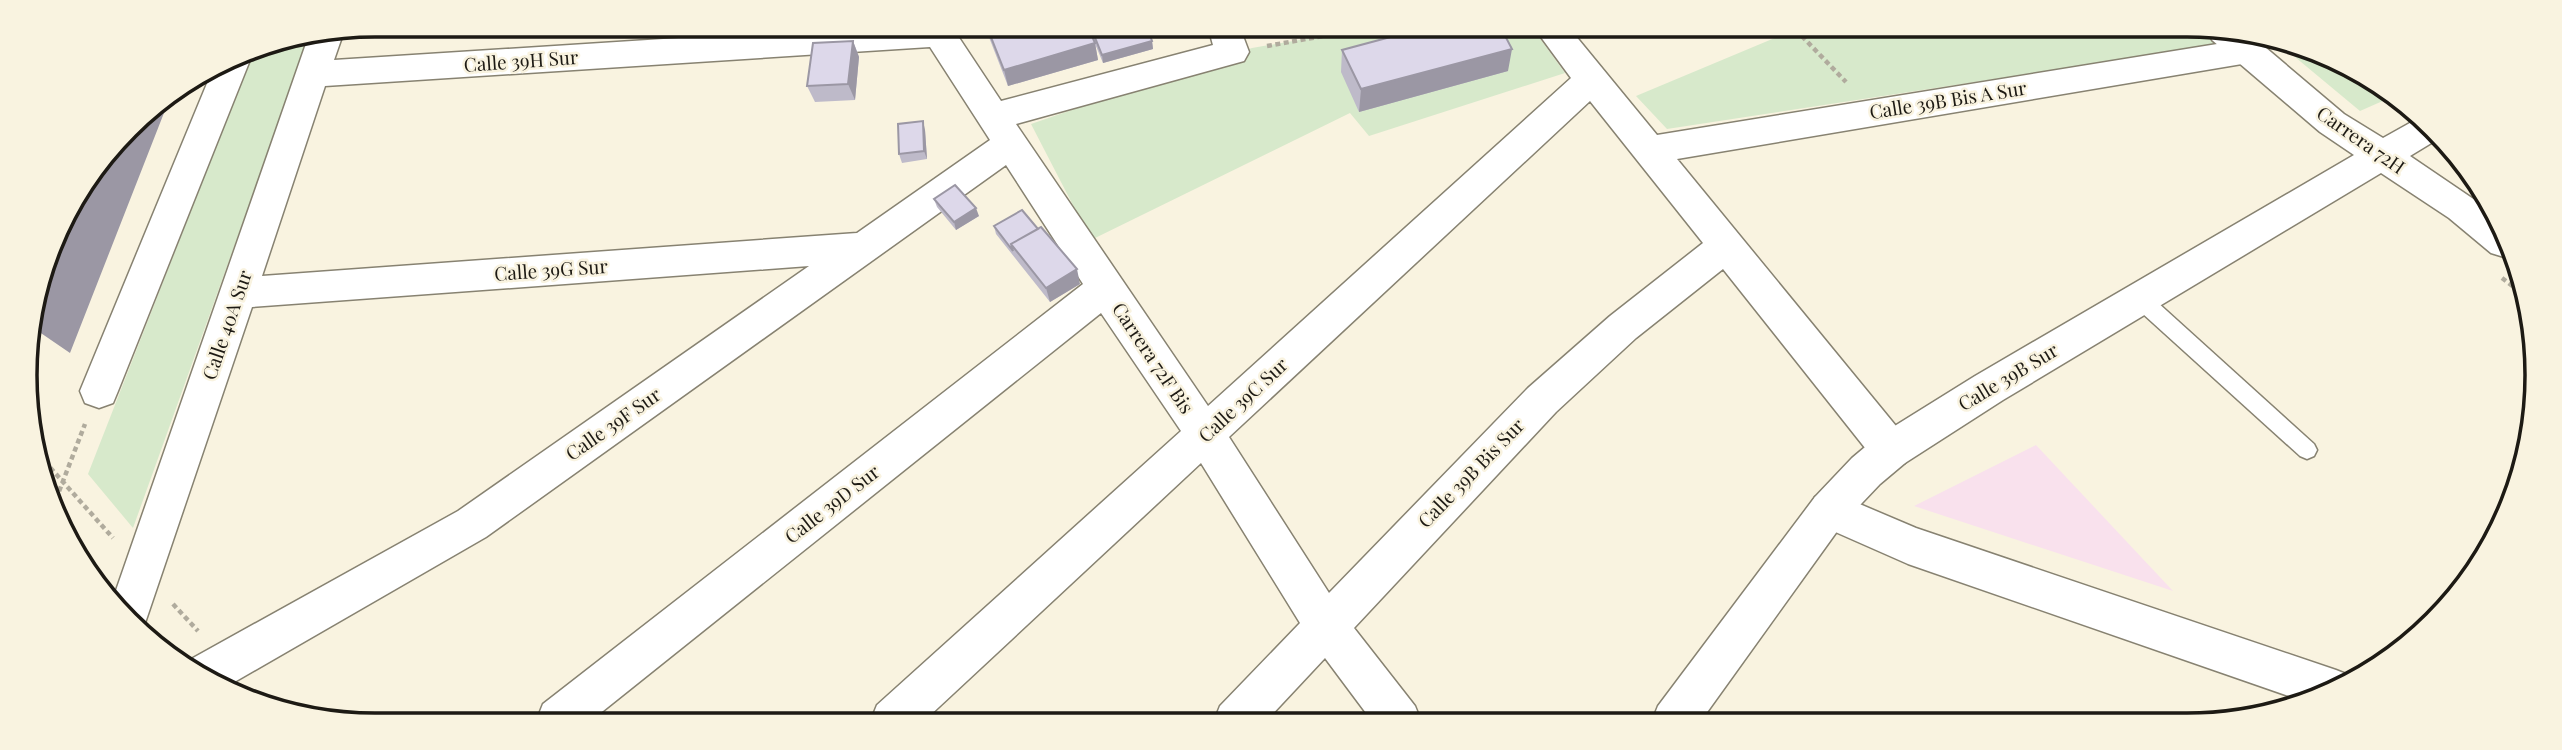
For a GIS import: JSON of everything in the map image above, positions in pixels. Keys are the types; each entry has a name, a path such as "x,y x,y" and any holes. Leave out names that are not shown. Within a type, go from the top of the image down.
{"street":[{"name":"Calle 39H Sur","path":"312,74 838,37"},
{"name":"Carrera 72F Bis","path":"942,37 1105,288 1205,434 1326,626 1393,713"},
{"path":"1558,37 1892,450"},
{"name":"Calle 39F Sur","path":"212,671 472,524 865,247 1002,130 1228,40"},
{"name":"Calle 40A Sur","path":"131,608 324,41"},
{"name":"Calle 39B Bis A Sur","path":"1649,150 1876,112 2236,41"},
{"name":"Carrera 72H","path":"2236,41 2332,123 2462,208 2494,234"},
{"path":"99,391 229,70"},
{"name":"Calle 39C Sur","path":"901,713 1592,79"},
{"name":"Calle 39B Sur","path":"1680,713 1743,623 1829,510 1866,471 1892,450 1989,388 2422,132"},
{"name":"Calle 39B Bis Sur","path":"1244,713 1542,400 1623,327 1726,246"},
{"name":"Calle 39G Sur","path":"237,293 865,247"},
{"name":"Calle 39D Sur","path":"567,713 1105,288"},
{"path":"1829,510 1908,545 2321,686"}],"lane":[{"path":"2139,298 2307,450"}],"path":[{"path":"1228,40 1263,37"},
{"path":"1803,37 1876,112"},
{"path":"59,495 99,391"}],"shaded area":[{"path":"2036,445 2173,591 1914,506"}],"green space":[{"path":"1316,37 1539,37 1565,73 1369,136 1350,113 1091,240 1031,124 1252,48"},
{"path":"1777,37 2208,37 2217,45 1667,129 1636,96"},
{"path":"307,43 133,528 88,474 249,61"},
{"path":"2290,53 2337,72 2384,100 2360,111"}],"building":[{"path":"991,37 1092,37 1095,43 1004,70"},
{"path":"1095,37 1151,37 1152,41 1102,55"},
{"path":"1390,37 1506,37 1512,49 1361,89 1342,50"},
{"path":"853,41 848,84 807,86 813,43"},
{"path":"923,121 924,151 899,154 898,124"},
{"path":"955,185 976,208 954,222 934,199"},
{"path":"1022,210 1038,229 1011,244 1013,251 994,226"},
{"path":"73,223 53,271 62,246"},
{"path":"1041,227 1077,269 1046,288 1011,244"}]}
